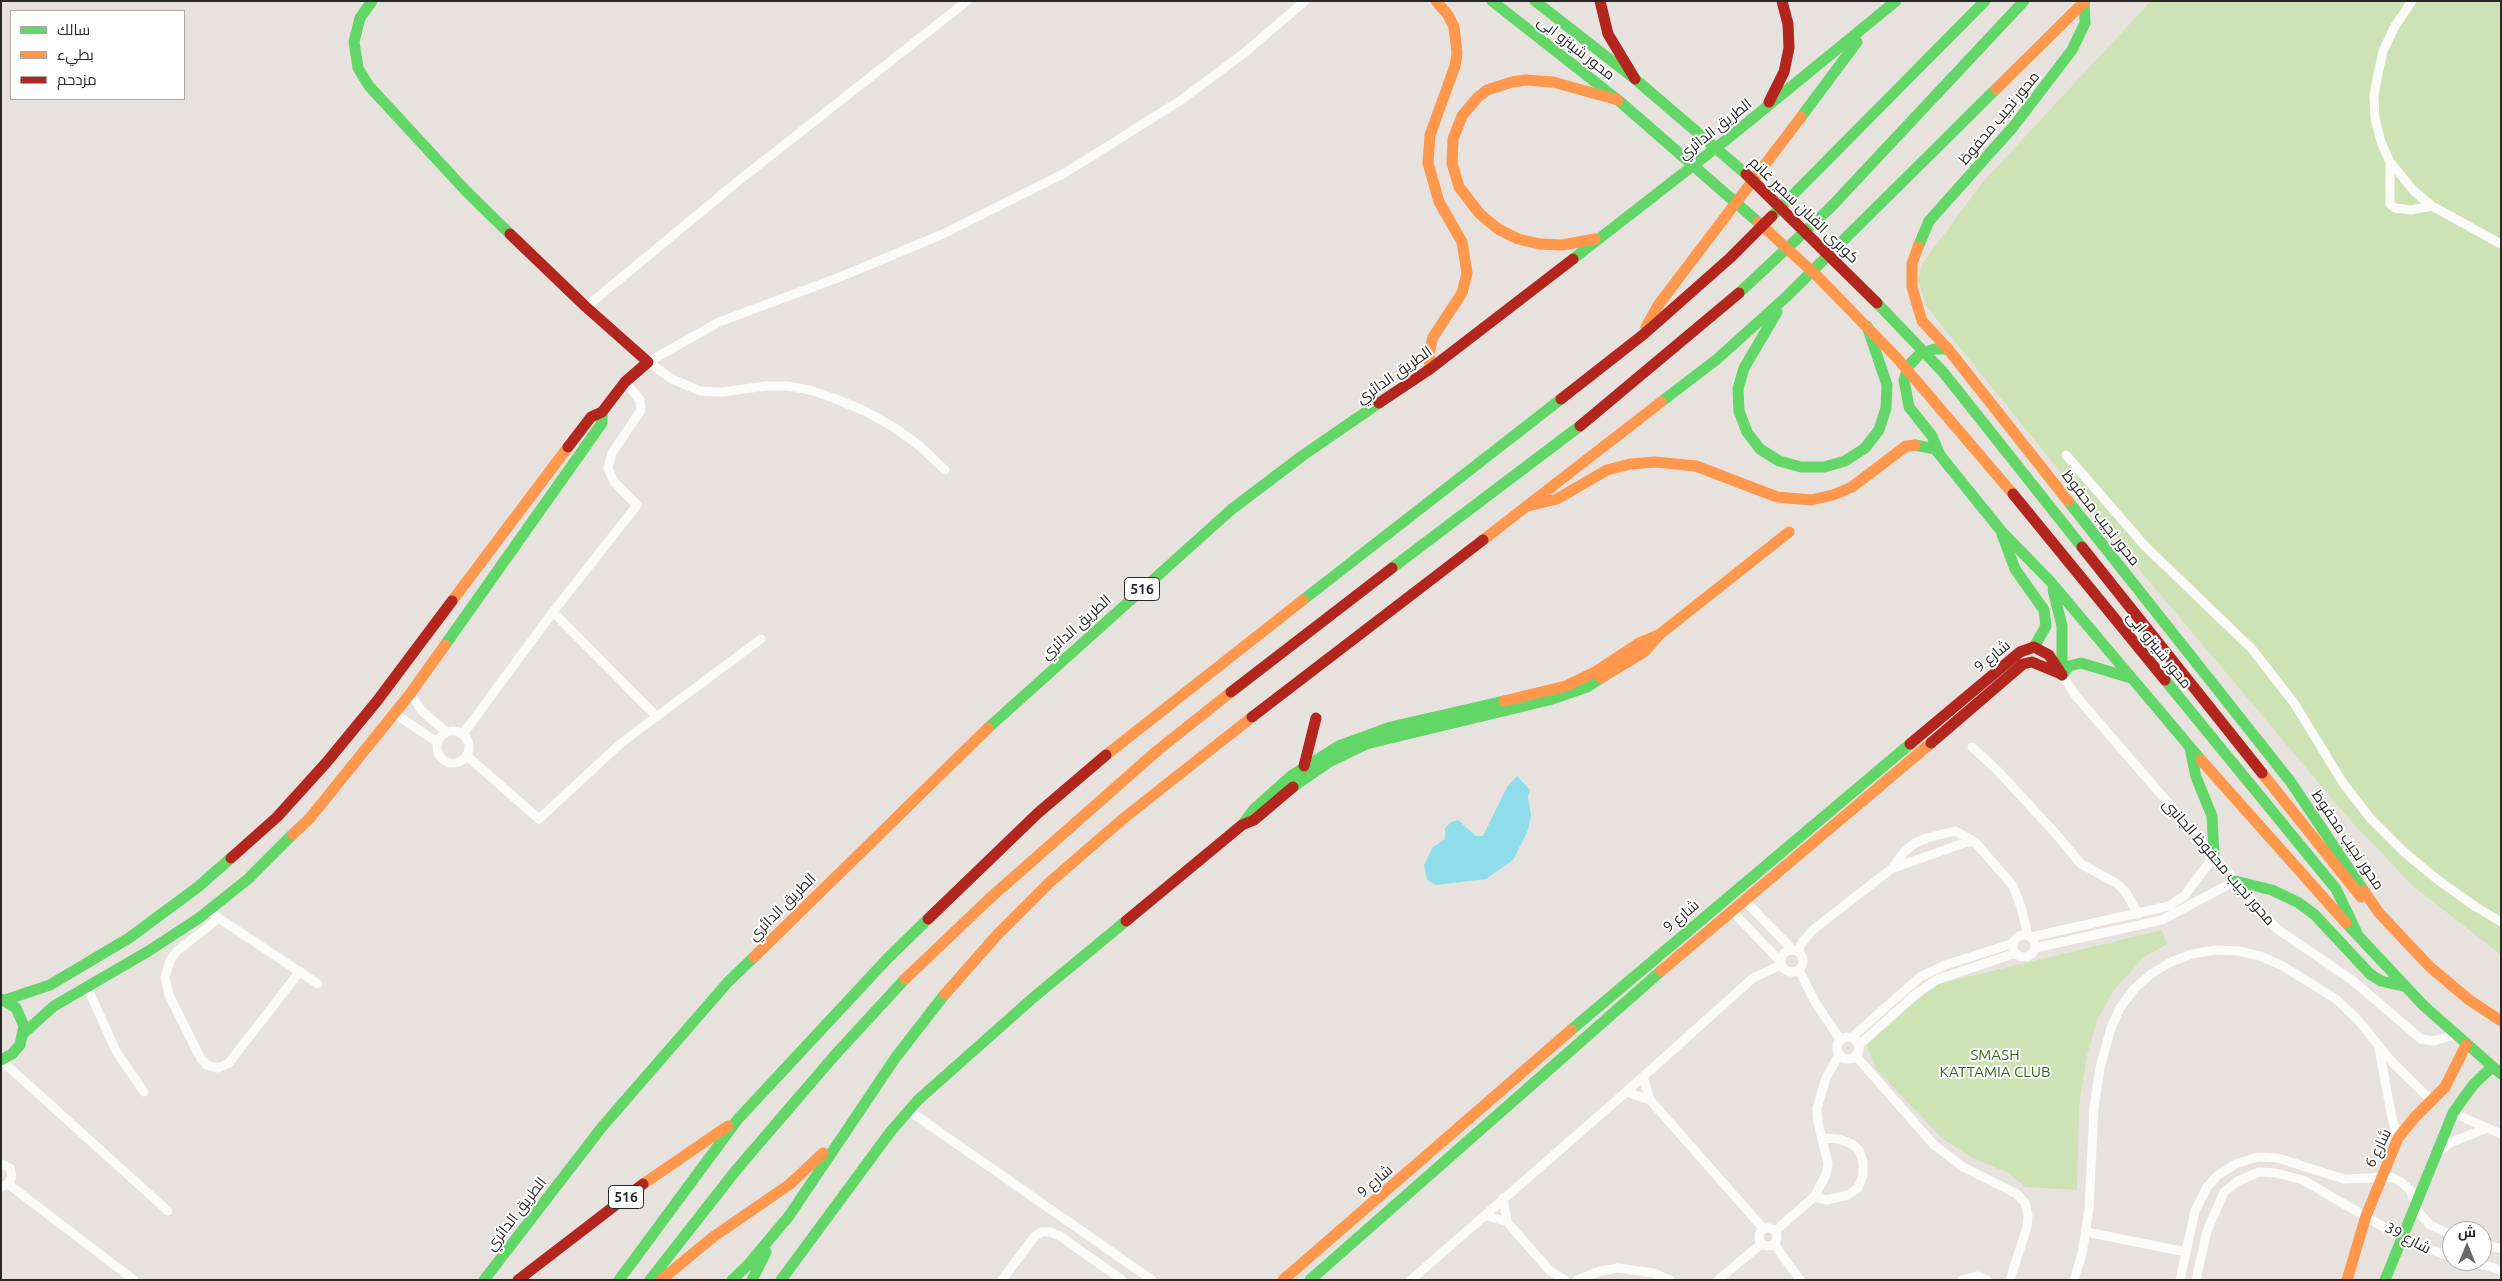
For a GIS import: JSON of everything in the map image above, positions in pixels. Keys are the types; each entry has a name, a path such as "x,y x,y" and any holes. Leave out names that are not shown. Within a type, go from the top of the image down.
{"main road":[{"path":"3,1000 50,985 129,938 198,887 278,817 353,732 592,417 602,412 625,382 648,362 586,307 466,191 368,86 355,58 354,42 357,26 372,1"},
{"path":"1430,369 1429,352 1433,336 1462,293 1467,268 1462,242 1433,190 1428,163 1430,135 1458,53 1454,27 1448,15 1436,1"},
{"name":"محور شينزو ابى","path":"1492,1 1618,100"},
{"name":"محور شينزو ابى","path":"1535,1 1635,79"},
{"path":"1600,1 1608,34 1635,79"},
{"path":"1766,108 1784,72 1789,48 1788,24 1782,1"},
{"name":"الطريق الدائري","path":"484,1280 602,1127 728,982 919,793 1022,696 1232,509 1302,456 1430,369 1766,108 1870,25 1896,1"},
{"name":"516","path":"619,1280 738,1119 888,958 1038,813 1140,726 1644,334 1730,258 1985,1"},
{"path":"650,1280 737,1169 835,1055 908,975 988,899 1172,739 1260,669 1597,412 1748,285 1830,208 2024,1"},
{"path":"732,1280 774,1235 932,1007 997,935 1050,882 1124,818 1210,750 1716,360 1785,298 2085,2"},
{"name":"محور نجيب محفوظ","path":"2085,2 2085,23 2072,50 2013,127 1929,221 1918,242 1912,264 1914,299 1922,321 1948,349 2290,781 2379,913 2430,967 2468,999 2501,1020"},
{"path":"1644,334 1659,304 1870,25"},
{"name":"كوبرى الفنان سمير غانم","path":"1635,79 1743,171 1794,220 1943,372"},
{"path":"1599,238 1562,245 1529,242 1498,229 1473,206 1455,175 1452,145 1462,116 1468,106 1487,90 1512,82 1540,80 1618,100 1767,228 1868,326 1884,373 1888,396 1886,408 1879,430 1865,448 1835,465 1812,468 1790,465 1769,456 1753,441 1742,422 1738,400 1740,378 1749,358 1785,298"},
{"name":"محور شينزو ابى","path":"1868,326 1925,388 2336,889 2351,916 2358,937"},
{"path":"1939,454 1932,436 1909,407 1904,380 1909,365 1920,354 1935,349 1948,349"},
{"name":"محور شينزو ابى","path":"1943,372 2360,897 2379,913"},
{"path":"1,1060 16,1050 24,1033 54,1006 147,952 208,910 269,860 310,818 410,694 602,423 602,412"},
{"path":"1526,506 1557,499 1607,470 1630,464 1654,462 1696,466 1776,497 1812,500 1833,495 1852,486 1906,446 1924,444 1939,454 2002,532 2049,580 2190,748 2358,937 2403,986 2454,1035 2496,1070 2473,1085 2453,1113 2385,1280"},
{"path":"782,1280 908,1110 1034,997 1242,825 1254,808 1304,766 1339,746 1365,735 1555,689 1607,670 1644,652 1660,634 1789,532"},
{"path":"2002,532 2006,552 2015,569 2044,610 2046,626 2034,647"},
{"path":"2049,580 2061,618 2064,647 2062,675"},
{"name":"شارع 9","path":"1283,1280 1603,1002 2007,662 2020,652 2034,647 2049,655 2062,675"},
{"name":"شارع 9","path":"1310,1280 1433,1174 1612,1013 2018,668 2032,662 2062,675"},
{"path":"2062,675 2069,666 2081,663 2132,679"},
{"path":"1242,825 1254,820 1318,769 1354,749 1393,736 1562,696 1586,687 1607,670"},
{"path":"1304,766 1316,718"},
{"path":"2190,748 2196,777 2212,816 2214,856"},
{"path":"2235,882 2272,890 2299,903 2314,915 2370,974 2381,981 2403,986"},
{"path":"3,1000 20,1013 24,1033"},
{"path":"1603,1002 1612,1013"},
{"name":"شارع 6","path":"2347,1280 2366,1216 2398,1138 2414,1118 2445,1086 2466,1045"},
{"name":"516","path":"518,1280 641,1186 738,1119"},
{"path":"662,1280 713,1237 790,1184 846,1131"},
{"path":"1423,1160 1433,1174"},
{"path":"752,1280 774,1235"}],"street":[{"path":"586,307 737,182 967,1"},
{"path":"945,470 895,428 866,412 836,399 810,390 788,386 766,386 722,392 700,391 672,379 648,362 719,322 853,272 943,234 1065,173 1181,100 1243,54 1305,1"},
{"path":"2412,1 2395,26 2383,51 2374,95 2375,118 2381,142 2390,162 2401,177 2432,206 2501,244"},
{"path":"2390,162 2390,204 2411,210 2432,206"},
{"path":"463,734 553,612 637,505 614,482 608,468 612,453 641,410 640,400 625,382"},
{"path":"2066,455 2145,546 2252,649 2294,704 2343,783 2371,819 2404,852 2438,880 2501,922"},
{"path":"553,612 657,717"},
{"path":"467,756 538,819 609,753 761,639"},
{"name":"محور نجيب محفوظ الجانبى","path":"2062,675 2076,696 2277,929 2352,980 2416,1035 2434,1041 2454,1035"},
{"path":"410,694 430,719 446,732"},
{"path":"394,713 437,742"},
{"path":"455,731 463,734 469,742 467,756 456,764 444,761 438,755 437,742 446,732 455,731"},
{"path":"1972,747 1998,771 2044,820 2081,864 2116,883 2125,891 2138,914"},
{"path":"1410,1280 1626,1092 1753,978 1781,963 1786,951 1795,950 1814,929 1891,869 1904,852 1915,843 1955,831 1975,842 2013,886 2029,937 2035,948"},
{"path":"1891,869 1960,843 1975,842"},
{"path":"1840,1039 1852,1037 1926,973 2014,943 2020,936 2029,937 2138,914 2159,909 2178,901 2214,856"},
{"path":"1856,1056 1859,1045 1916,994 1936,980 2016,953 2027,956 2035,948 2162,920 2235,882"},
{"path":"1732,911 1789,972 1802,967 1803,958 1744,900"},
{"path":"208,910 218,919 318,984"},
{"path":"218,919 177,951 167,966 165,978 169,995 201,1059 206,1064 218,1068 229,1063 300,971"},
{"path":"2014,943 2016,953"},
{"path":"2074,1280 2086,1232 2094,1108 2100,1068 2111,1028 2120,1008 2134,989 2151,974 2171,962 2207,952 2238,951 2260,956 2281,965 2336,998 2357,1019 2405,1076 2432,1101"},
{"path":"1798,970 1815,1002 1840,1039"},
{"path":"87,987 105,1032 144,1092"},
{"path":"1852,1037 1859,1045"},
{"path":"1840,1039 1836,1047 1839,1055 1848,1059 1856,1056"},
{"path":"2378,1045 2392,1118 2398,1138"},
{"path":"1775,1231 1814,1197 1826,1175 1828,1163 1818,1123 1817,1108 1820,1093 1839,1055"},
{"path":"1856,1056 1934,1145 1963,1167 2017,1194 2025,1203 2028,1215 2027,1227 2010,1280"},
{"path":"1,1060 168,1211"},
{"path":"1643,1077 1650,1100 1763,1228"},
{"path":"1626,1092 1650,1100"},
{"path":"908,1110 1152,1280"},
{"path":"2453,1113 2501,1134"},
{"path":"2438,1152 2452,1142 2487,1128"},
{"path":"1814,1197 1836,1200 1848,1195 1858,1188 1863,1175 1863,1162 1859,1150 1852,1144 1839,1139 1823,1138"},
{"path":"2180,1280 2195,1211 2206,1187 2218,1175 2236,1164 2257,1157 2278,1158 2344,1179 2381,1177"},
{"path":"1,1164 11,1171 12,1180 5,1186 134,1280"},
{"name":"شارع 39","path":"2196,1280 2207,1231 2224,1192 2238,1181 2259,1172 2276,1173 2304,1180 2423,1249 2442,1254"},
{"name":"شارع 39","path":"2381,1177 2391,1177 2401,1182 2410,1190 2420,1214 2430,1225 2442,1231"},
{"path":"1503,1198 1507,1222 1551,1275 1565,1280"},
{"path":"1485,1215 1507,1222"},
{"path":"1761,1244 1758,1235 1763,1228 1768,1227 1775,1231 1777,1235 1774,1244"},
{"path":"1002,1280 1034,1237 1042,1232 1050,1232 1060,1236 1122,1280"},
{"path":"2086,1232 2186,1252"},
{"path":"1761,1244 1770,1246 1774,1244"},
{"path":"1718,1280 1761,1244"},
{"path":"1774,1244 1800,1280"},
{"path":"1577,1280 1600,1271 1618,1268 1654,1273 1670,1280"},
{"path":"1962,1280 1977,1276 1987,1280"}],"green space":[{"path":"2151,1 2501,1 2501,955 2413,886 2350,820 2144,575 1926,306 1918,280 1922,264 1982,183"},
{"name":"SMASH KATTAMIA CLUB","path":"2162,930 2167,944 2143,958 2113,991 2097,1021 2087,1055 2079,1107 2077,1190 2026,1187 2008,1173 1971,1157 1943,1139 1875,1068 1867,1045 1934,985"}],"water":[{"path":"1517,776 1530,790 1528,797 1531,815 1528,830 1513,860 1486,879 1436,885 1427,880 1424,865 1433,847 1445,839 1445,828 1451,822 1458,820 1476,836 1483,836 1507,787"}],"traffic: fast":[{"path":"372,1 360,18 354,42 358,68 369,86 466,191 510,234"},
{"path":"1492,1 1618,100 1758,222"},
{"path":"1535,1 1635,79 1746,174"},
{"path":"1573,259 1731,136 1896,1"},
{"path":"1772,216 1985,1"},
{"path":"1739,293 1830,208 2024,1"},
{"path":"1918,247 1929,221 2013,127 2072,50 2085,23 2084,2"},
{"path":"1801,117 1857,42"},
{"path":"1661,402 1716,360 1785,298 1996,89"},
{"path":"1877,303 1943,372 2082,547"},
{"path":"1777,312 1744,368 1738,389 1739,411 1747,432 1760,449 1779,461 1801,467 1824,467 1845,461 1865,448 1879,430 1886,408 1887,385 1867,326"},
{"path":"1939,453 1932,436 1909,407 1904,380 1909,365 1920,354 1935,349 1948,349"},
{"path":"1303,600 1561,399"},
{"path":"988,728 1232,509 1302,456 1379,403"},
{"path":"445,645 602,423 602,412"},
{"path":"1392,568 1580,426"},
{"path":"1915,445 1935,449 2002,532 2049,580 2201,760"},
{"path":"2068,501 2290,781 2364,891"},
{"path":"2002,534 2015,569 2044,610 2046,626 2034,647"},
{"path":"2053,590 2062,626 2062,675"},
{"path":"2062,675 2069,666 2081,663 2131,678"},
{"path":"1293,787 1329,762 1366,744 1549,700 1587,687 1601,678"},
{"path":"2165,680 2336,889 2357,933"},
{"path":"1243,824 1254,809 1291,776 1339,746 1391,727 1504,701"},
{"path":"1571,1030 1910,744"},
{"path":"2190,748 2196,777 2212,816 2214,856"},
{"path":"24,1033 54,1006 147,952 199,918 248,879 293,834"},
{"path":"5,1000 50,985 129,938 198,887 231,858"},
{"path":"2235,881 2272,890 2299,903 2315,915 2370,974 2381,981 2403,986"},
{"path":"619,1280 738,1119 888,958 928,919"},
{"path":"781,1280 891,1131 918,1100 1034,997 1126,921"},
{"path":"2346,923 2424,1006 2501,1074"},
{"path":"484,1280 602,1127 728,982 754,957"},
{"path":"1310,1280 1661,971"},
{"path":"650,1280 737,1169 835,1055 905,979"},
{"path":"732,1280 747,1266 789,1216 896,1057 945,994"},
{"path":"1,999 16,1008 24,1026 20,1045 12,1054 1,1060"},
{"path":"2385,1280 2453,1113 2473,1085 2492,1067"},
{"path":"752,1280 766,1252"}],"traffic: slow":[{"path":"1430,369 1429,353 1433,337 1462,293 1467,273 1462,242 1439,202 1428,163 1430,135 1455,66 1457,53 1454,27 1448,15 1436,1"},
{"path":"1996,89 2085,1"},
{"path":"1595,239 1562,245 1540,244 1518,239 1498,229 1480,214 1459,187 1452,163 1453,139 1462,116 1477,98 1487,90 1512,82 1526,80 1553,82 1618,100"},
{"path":"1646,327 1659,304 1801,117"},
{"path":"1758,222 1818,277 1896,357 2013,494"},
{"path":"1918,247 1912,264 1912,287 1922,321 1948,349 2068,501"},
{"path":"1483,540 1661,402"},
{"path":"1528,506 1557,499 1607,470 1630,464 1655,462 1696,466 1777,497 1811,500 1833,495 1852,487 1906,446 1915,445"},
{"path":"452,601 568,447"},
{"path":"1601,678 1644,652 1660,634 1789,532"},
{"path":"1106,755 1303,600"},
{"path":"1504,701 1566,686 1595,672 1639,643 1658,635"},
{"path":"293,834 310,818 410,694 445,645"},
{"path":"905,979 989,899 1158,750 1231,692"},
{"path":"945,994 997,935 1050,882 1124,818 1252,717"},
{"path":"754,957 988,728"},
{"path":"1661,971 1931,743"},
{"path":"2201,760 2346,923"},
{"path":"2262,773 2361,897"},
{"path":"2364,891 2379,913 2430,967 2468,999 2501,1021"},
{"path":"1283,1280 1571,1030"},
{"path":"2347,1280 2366,1216 2398,1138 2414,1118 2445,1087 2466,1045"},
{"path":"643,1184 728,1126"},
{"path":"661,1280 713,1237 790,1184 823,1153"}],"traffic: jam":[{"path":"1600,1 1608,34 1635,79"},
{"path":"1769,102 1784,72 1789,48 1788,24 1782,1"},
{"path":"1746,174 1877,303"},
{"path":"1561,399 1644,334 1730,258 1772,216"},
{"path":"510,234 586,307 648,362 625,382 602,412 591,417 568,447"},
{"path":"1379,403 1430,369 1573,259"},
{"path":"1580,426 1739,293"},
{"path":"2013,494 2165,680"},
{"path":"1252,717 1483,540"},
{"path":"2082,547 2262,773"},
{"path":"1231,692 1392,568"},
{"path":"231,858 277,817 326,763 377,701 452,601"},
{"path":"1910,744 2020,652 2034,647 2049,655 2062,675"},
{"path":"1931,743 2023,664 2032,662 2061,674"},
{"path":"1304,766 1316,718"},
{"path":"928,919 1038,813 1106,755"},
{"path":"1126,921 1242,825 1254,820 1293,787"},
{"path":"518,1280 643,1184"}]}
